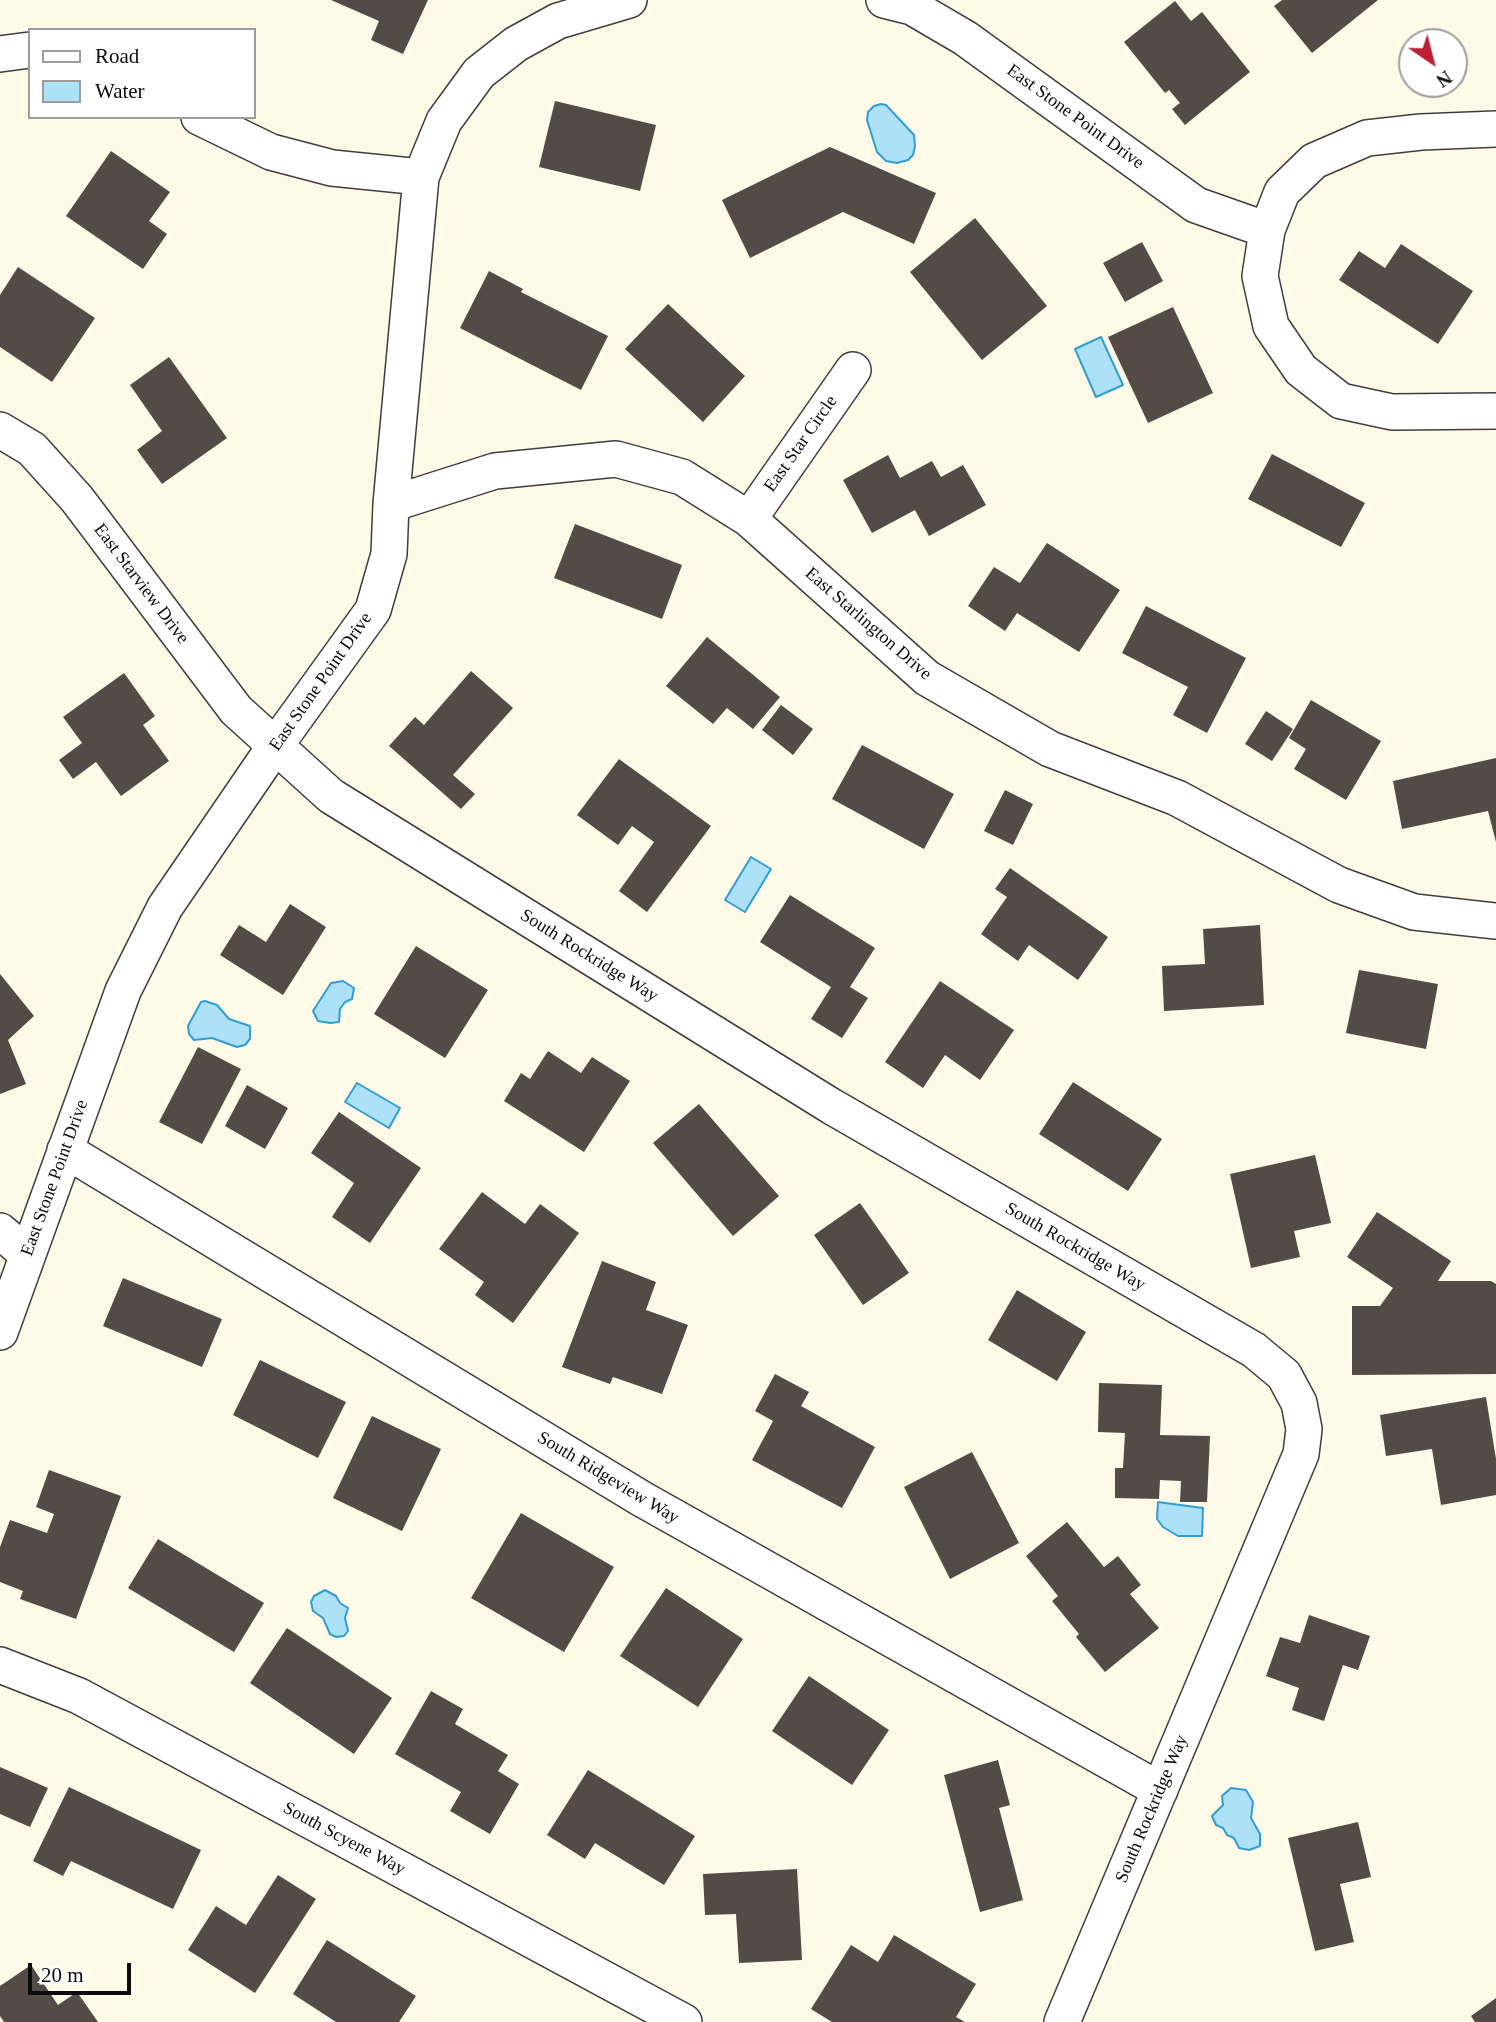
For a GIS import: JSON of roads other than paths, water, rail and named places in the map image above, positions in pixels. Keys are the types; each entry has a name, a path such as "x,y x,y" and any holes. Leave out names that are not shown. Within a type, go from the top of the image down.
{"street":[{"name":"East Stone Point Drive","path":"0,1332 123,991 165,907 275,746 373,610 389,554 391,504 421,177 444,121 479,74 516,44 558,21 629,0"},
{"name":"East Stone Point Drive","path":"884,0 912,7 965,38 1196,205 1268,230"},
{"path":"0,54 28,50"},
{"path":"203,119 271,152 332,168 421,177"},
{"path":"1496,130 1422,132 1367,138 1314,161 1282,192 1268,230 1260,276 1271,326 1301,370 1341,401 1392,412 1496,411"},
{"name":"East Star Circle","path":"749,519 853,370"},
{"name":"East Starview Drive","path":"0,430 32,449 77,499 236,710 275,746"},
{"name":"East Starlington Drive","path":"391,504 495,471 616,458 681,477 749,519 927,678 1050,749 1177,798 1339,885 1414,912 1496,921"},
{"name":"South Rockridge Way","path":"275,746 331,796 831,1106 1254,1350 1284,1376 1299,1403 1304,1429 1301,1454 1062,2022"},
{"name":"South Ridgeview Way","path":"65,1150 642,1499 1160,1790"},
{"path":"0,1231 27,1254"},
{"name":"South Scyene Way","path":"0,1665 79,1696 684,2022"}],"water":[{"path":"881,104 886,105 914,135 913,155 908,160 897,163 886,161 877,152 867,120 868,112"},
{"path":"1101,337 1123,385 1096,397 1075,349"},
{"path":"751,857 771,869 745,912 725,900"},
{"path":"343,981 354,988 352,999 345,1002 340,1009 339,1022 318,1021 313,1011 331,983"},
{"path":"201,1002 217,1005 229,1019 250,1026 250,1039 245,1045 237,1047 212,1038 194,1040 189,1034 188,1026"},
{"path":"357,1083 400,1108 389,1128 345,1102"},
{"path":"1158,1502 1203,1508 1202,1536 1178,1536 1163,1527 1157,1519"},
{"path":"325,1590 348,1608 345,1618 348,1631 344,1636 336,1637 330,1634 323,1618 313,1611 311,1602 314,1596"},
{"path":"1231,1788 1246,1790 1253,1802 1251,1818 1260,1834 1260,1846 1249,1850 1239,1848 1234,1838 1216,1825 1212,1816 1223,1805 1222,1796"}]}
